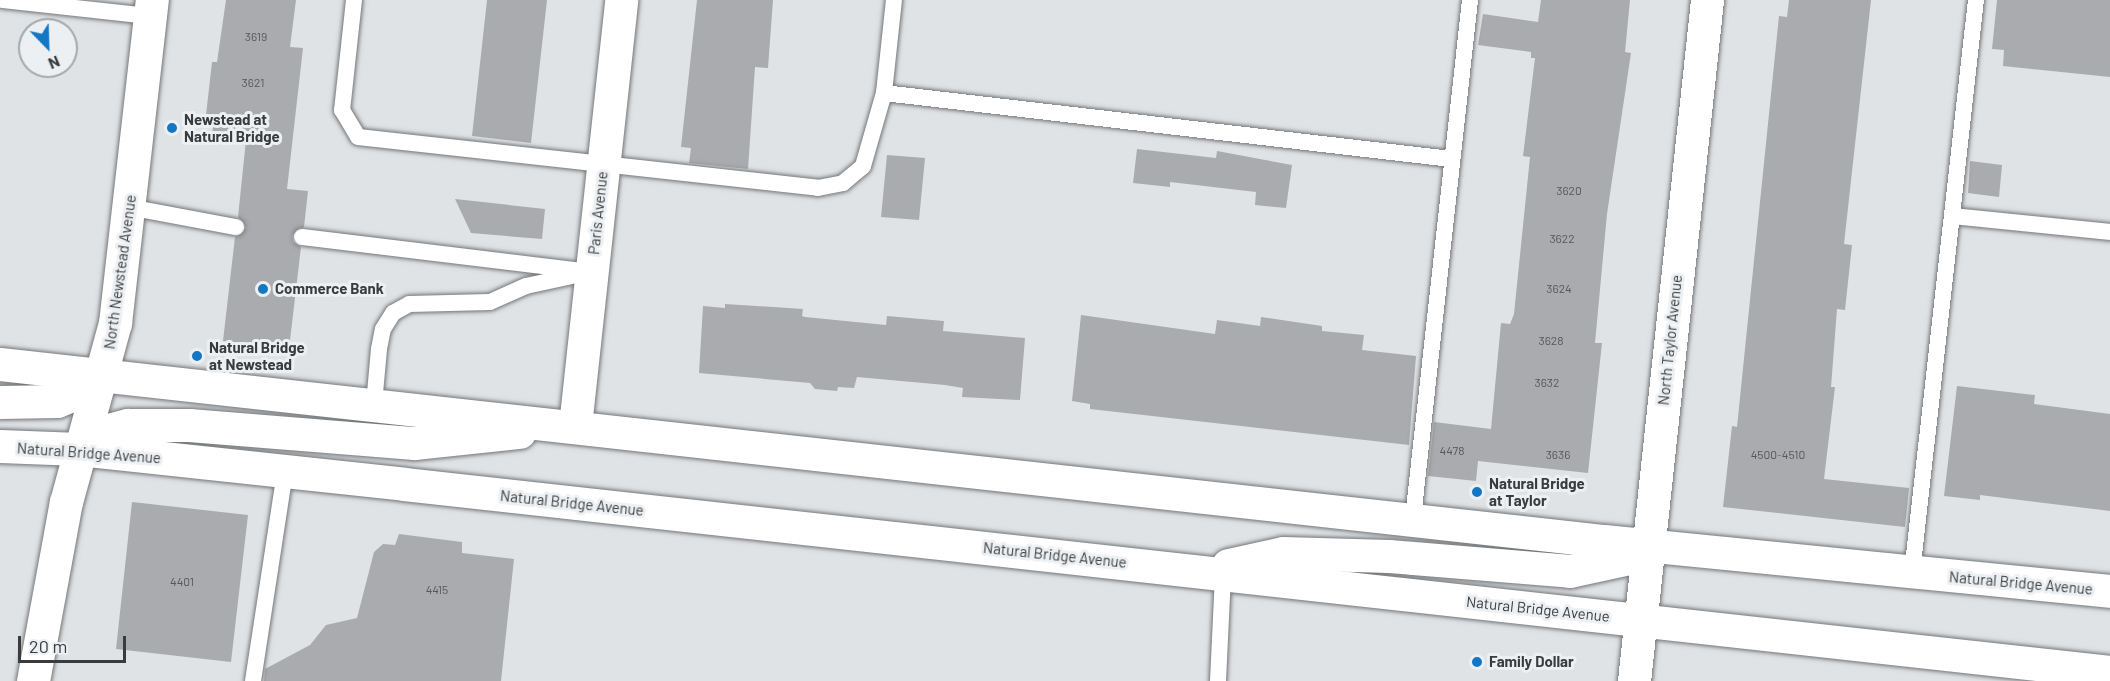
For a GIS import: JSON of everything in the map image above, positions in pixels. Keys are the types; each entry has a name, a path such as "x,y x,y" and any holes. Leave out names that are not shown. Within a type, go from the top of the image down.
{"main road":[{"name":"Paris Avenue","path":"575,426 621,0"},
{"name":"North Taylor Avenue","path":"1634,681 1707,0"},
{"name":"North Newstead Avenue","path":"33,681 79,449 103,376 116,323 151,8"},
{"name":"Natural Bridge Avenue","path":"0,364 1413,518 1648,550 2110,591"},
{"path":"0,402 57,401 92,387 103,376"},
{"path":"79,449 105,430 128,425 189,425 414,443 575,426"},
{"name":"Natural Bridge Avenue","path":"0,446 79,449 2110,672"},
{"path":"1213,572 1282,553 1389,556 1570,571 1648,550"}],"lane":[{"path":"2,0 151,8"},
{"path":"354,0 342,110 358,137 818,188 843,183 863,166 884,93 894,0"},
{"path":"1413,518 1470,0"},
{"path":"1912,573 1976,0"},
{"path":"884,93 1451,159"},
{"path":"129,207 237,227"},
{"path":"1953,216 2110,232"},
{"path":"302,237 591,272"},
{"path":"374,404 379,349 393,313 409,304 490,302 526,286 591,272"},
{"path":"253,681 285,472"},
{"path":"1213,572 1218,681"}],"building":[{"path":"226,0 296,0 290,47 303,48 287,189 308,191 304,227 292,235 293,242 301,247 289,349 223,341 235,237 246,228 238,217 246,140 212,137 214,116 206,115 212,62 217,62"},
{"path":"487,0 547,0 531,143 472,136"},
{"path":"697,0 773,0 768,68 755,67 748,169 689,163 691,148 681,147"},
{"path":"1541,0 1630,0 1625,52 1631,53 1607,214 1595,343 1602,343 1588,473 1478,461 1476,481 1428,476 1434,422 1491,429 1501,323 1510,324 1514,314 1530,157 1523,156 1535,58 1531,58 1531,52 1478,45 1483,14 1538,22"},
{"path":"1789,0 1871,0 1844,244 1852,245 1845,310 1837,309 1831,387 1835,387 1824,479 1909,488 1905,527 1723,507 1732,426 1737,427 1779,16 1787,17"},
{"path":"1997,0 2110,0 2110,77 2003,66 2004,50 1992,49"},
{"path":"1137,149 1216,158 1217,151 1292,165 1286,208 1255,205 1256,192 1170,182 1170,187 1133,183"},
{"path":"887,155 925,158 919,220 881,217"},
{"path":"1970,161 2002,165 1999,197 1968,193"},
{"path":"455,199 545,209 542,239 471,233"},
{"path":"725,304 803,309 802,316 805,317 886,325 887,316 944,321 943,331 1025,338 1020,400 962,397 963,388 857,377 854,388 838,387 837,391 815,389 810,383 699,373 703,306 725,308"},
{"path":"1081,315 1215,334 1217,320 1260,326 1261,317 1322,326 1322,331 1364,335 1362,350 1416,356 1409,445 1090,409 1090,404 1072,401"},
{"path":"1957,386 2035,395 2034,404 2110,414 2110,511 1980,495 1980,500 1944,496"},
{"path":"132,502 248,515 231,662 116,649"},
{"path":"399,534 462,542 462,553 514,559 501,681 264,681 265,669 310,645 326,625 357,618 374,552 383,544 395,545"}],"place":[{"name":"Newstead at Natural Bridge","path":"172,128"},
{"name":"Commerce Bank","path":"263,289"},
{"name":"Natural Bridge at Newstead","path":"197,356"},
{"name":"Natural Bridge at Taylor","path":"1477,492"},
{"name":"Family Dollar","path":"1477,662"}]}
